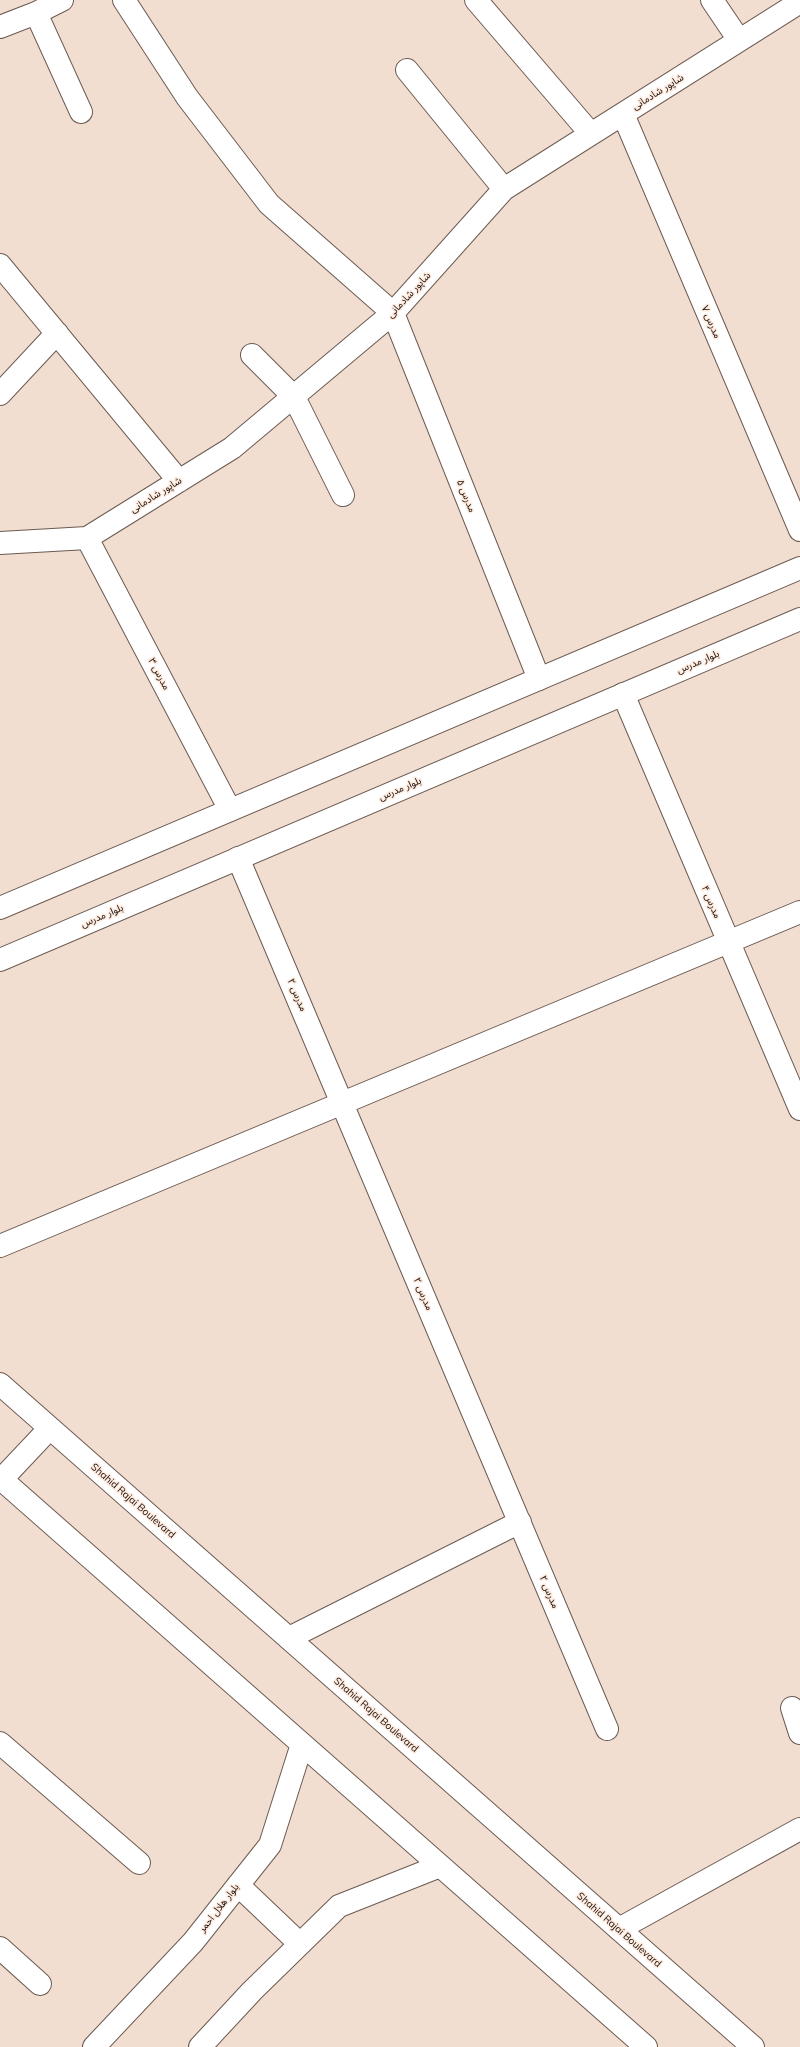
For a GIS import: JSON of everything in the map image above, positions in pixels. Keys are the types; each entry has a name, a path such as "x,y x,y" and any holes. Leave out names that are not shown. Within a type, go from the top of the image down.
{"street":[{"path":"0,27 36,13 62,0"},
{"path":"124,0 187,97 269,204 393,313"},
{"path":"476,0 591,134"},
{"path":"712,0 739,40"},
{"name":"شاپور شادمانی","path":"0,543 87,538 232,448 393,313 504,190 800,2"},
{"path":"36,13 81,112"},
{"path":"407,70 504,190"},
{"name":"مدرس ۷","path":"623,114 800,530"},
{"path":"0,265 179,481"},
{"name":"مدرس ۵","path":"393,313 539,679"},
{"path":"0,394 57,333"},
{"path":"252,355 294,397 344,495"},
{"name":"مدرس ۳","path":"87,538 230,810"},
{"path":"0,908 800,568"},
{"name":"بلوار مدرس","path":"0,960 800,619"},
{"name":"مدرس ۴","path":"623,694 800,1109"},
{"name":"مدرس ۲","path":"238,858 607,1729"},
{"path":"0,1246 800,912"},
{"name":"Shahid Rajai Boulevard","path":"0,1384 753,2047"},
{"path":"50,1428 0,1479 646,2047"},
{"path":"289,1638 520,1522"},
{"path":"792,1708 800,1733"},
{"path":"0,1743 139,1863"},
{"name":"بلوار هلال احمر","path":"94,2047 193,1942 270,1845 302,1744"},
{"path":"619,1929 800,1829"},
{"path":"200,2047 252,1991 339,1906 440,1866"},
{"path":"238,1884 300,1944"},
{"path":"0,1948 40,1984"}]}
